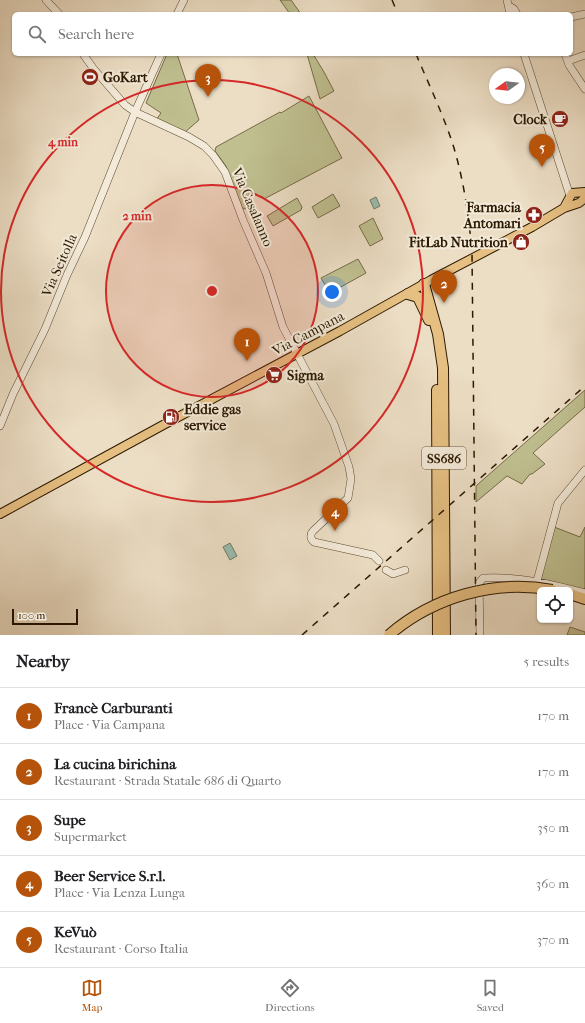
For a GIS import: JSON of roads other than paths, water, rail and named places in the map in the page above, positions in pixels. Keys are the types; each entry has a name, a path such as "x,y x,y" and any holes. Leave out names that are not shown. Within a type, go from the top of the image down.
{"highway":[{"path":"408,294 420,289"},
{"name":"SS686","path":"420,289 425,310 432,329 436,359 440,635"},
{"path":"389,635 414,617 444,601 484,590 514,587 537,588"},
{"path":"573,595 585,599"}],"main road":[{"path":"420,289 532,227 564,208 577,197"},
{"name":"Via Campana","path":"0,514 408,294"}],"street":[{"path":"46,0 57,12"},
{"path":"178,12 184,0"},
{"path":"508,3 516,12"},
{"path":"573,17 585,14"},
{"path":"585,55 566,58 585,89"},
{"name":"Via Casalanno","path":"84,56 118,98 135,112 189,137 204,146 221,166 229,181 243,220 266,273 284,327 334,424 347,459 351,479 348,498 311,533 311,539 314,542 373,555 379,561"},
{"name":"Via Seitolla","path":"0,426 13,394 85,237 135,112 160,56"},
{"path":"525,56 565,180 577,197"},
{"path":"537,581 558,503 585,470"},
{"path":"386,570 393,574 405,570"},
{"path":"480,635 479,584 481,580 485,578 537,581 585,593"}],"railway":[{"path":"392,0 397,12"},
{"path":"417,56 441,112 458,161 468,213 471,240 476,635"},
{"path":"302,635 585,386"}],"place":[{"name":"GoKart","path":"90,77"},
{"name":"Supe","path":"208,97"},
{"name":"Clock","path":"560,119"},
{"name":"KeVuò","path":"542,167"},
{"name":"Farmacia Antomari","path":"534,215"},
{"name":"FitLab Nutrition","path":"521,242"},
{"name":"La cucina birichina","path":"444,303"},
{"name":"Francè Carburanti","path":"247,361"},
{"name":"Sigma","path":"274,375"},
{"name":"Eddie gas service","path":"171,417"},
{"name":"Beer Service S.r.l.","path":"335,531"}]}
